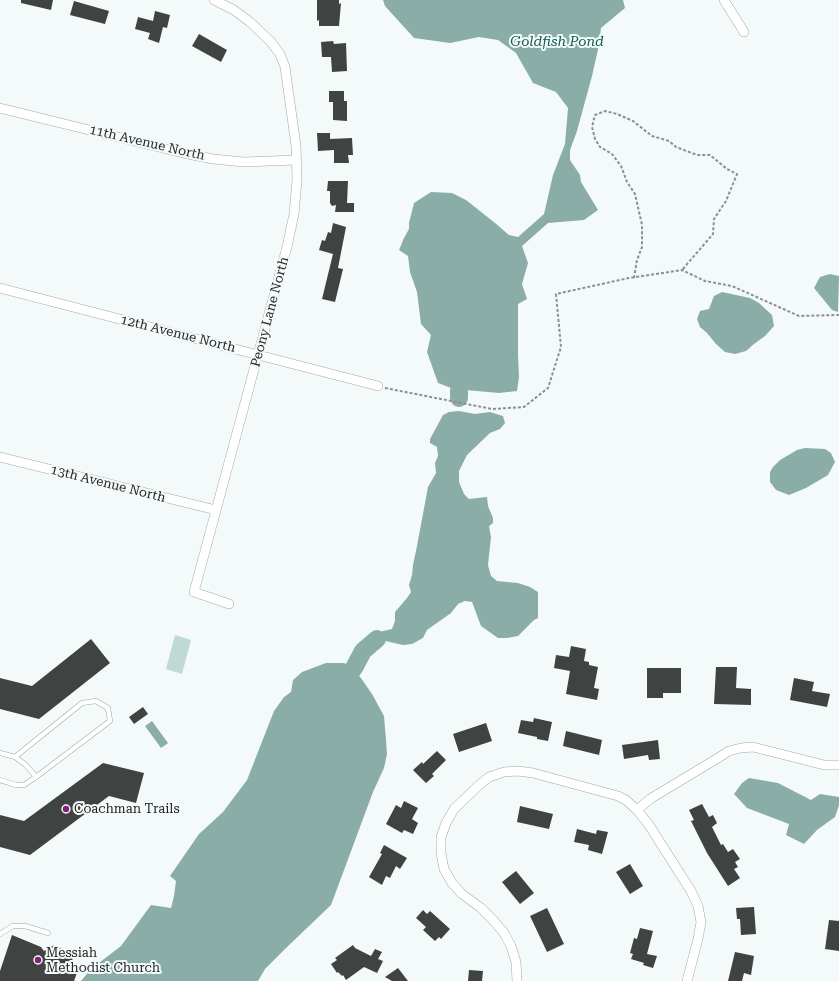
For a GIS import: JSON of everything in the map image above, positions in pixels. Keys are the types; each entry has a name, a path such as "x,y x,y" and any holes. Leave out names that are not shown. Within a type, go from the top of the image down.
{"street":[{"name":"Peony Lane North","path":"214,0 234,10 271,42 280,54 285,67 296,146 297,180 294,214 287,247 194,592 229,604"},
{"path":"724,0 744,32"},
{"name":"11th Avenue North","path":"0,108 213,159 244,162 296,160"},
{"name":"12th Avenue North","path":"0,288 378,386"},
{"name":"13th Avenue North","path":"0,457 216,510"},
{"path":"637,810 650,799 729,751 741,748 753,747 824,765 839,765"},
{"path":"517,981 516,962 511,946 504,933 494,920 462,894 452,883 444,869 441,853 441,838 446,822 454,809 478,786 489,777 504,772 518,771 533,773 618,796 626,800 637,810 691,891 698,906 701,922 687,981"}],"lane":[{"path":"0,780 16,785 24,785 36,777 110,721 108,708 96,701 82,703 15,757"},
{"path":"0,753 15,757 26,764 36,777"},
{"path":"0,934 13,926 25,926 48,933"}],"path":[{"path":"634,278 637,260 642,247 642,225 636,194 626,182 621,166 612,154 600,147 595,139 592,127 595,115 605,111 617,114 633,121 652,136 669,141 676,147 697,155 710,155 727,169 737,174 726,201 714,220 713,234 682,270"},
{"path":"378,386 492,409 524,407 548,388 561,347 556,294 682,270 705,281 732,286 799,316 839,315"}],"shaded area":[{"path":"175,635 191,640 182,674 166,669"}],"water":[{"name":"Goldfish Pond","path":"383,0 623,0 625,8 601,28 592,76 577,131 570,150 570,160 580,175 581,182 598,210 584,220 548,223 522,246 528,263 522,284 527,299 518,304 519,377 517,391 499,393 466,390 459,391 438,383 427,352 431,335 421,324 417,292 410,272 408,256 399,250 409,229 414,203 431,192 452,193 466,200 509,235 518,237 544,214 553,175 565,144 568,108 556,92 533,83 516,53 498,40 479,37 450,43 414,38 385,6"},
{"path":"830,274 839,276 838,312 832,310 814,288 820,277"},
{"path":"722,292 750,298 759,303 772,315 774,326 765,336 746,351 735,354 725,352 700,327 697,319 700,311 709,309 714,296"},
{"path":"459,411 475,414 490,412 503,416 505,423 500,429 490,433 467,455 459,471 459,482 464,494 469,499 487,497 488,506 493,518 493,523 489,526 491,537 488,565 491,576 497,581 518,583 530,587 538,592 538,618 518,636 498,638 481,626 472,602 465,601 458,604 451,613 427,630 423,638 412,644 403,645 377,639 377,635 383,631 392,629 395,621 395,612 411,592 409,585 428,487 436,473 435,463 438,456 437,447 430,443 430,439 443,415 449,412"},
{"path":"805,448 825,449 831,453 835,462 828,475 806,488 789,495 776,490 770,482 770,472 773,467 780,460 797,450"},
{"path":"326,663 344,663 354,668 372,694 384,716 387,754 384,768 373,792 331,905 265,969 258,981 81,981 91,969 121,946 151,905 171,908 176,881 170,876 199,834 223,812 247,780 274,711 284,697 291,692 293,680 302,672"},
{"path":"152,721 168,743 161,748 145,726"},
{"path":"749,778 778,783 811,800 820,794 839,797 839,805 835,817 817,830 804,844 786,835 789,824 747,808 734,794 742,783"}],"building":[{"path":"21,0 53,0 51,10 21,3"},
{"path":"317,0 339,0 339,4 341,3 339,26 319,26 319,20 317,21"},
{"path":"74,1 109,11 105,24 70,15"},
{"path":"155,11 170,15 167,28 163,27 159,43 148,39 150,33 135,29 138,17 153,21"},
{"path":"199,34 227,50 221,62 192,46"},
{"path":"333,41 334,44 346,43 347,71 332,72 331,57 322,57 321,42"},
{"path":"329,91 344,91 344,101 347,101 347,121 333,120 333,102 329,102"},
{"path":"317,133 330,133 330,139 352,138 353,155 348,155 349,163 334,163 334,150 318,151"},
{"path":"328,181 348,181 347,203 354,203 354,212 335,212 336,205 332,206 330,203 330,191 327,191"},
{"path":"333,223 346,227 338,268 343,269 335,302 322,299 333,254 319,250 322,240 325,241 328,232 331,233"},
{"path":"91,639 110,663 39,719 0,709 0,678 32,686"},
{"path":"571,646 586,649 584,661 589,662 589,665 598,667 594,688 599,689 597,700 566,694 570,671 554,668 556,655 569,657"},
{"path":"716,667 737,667 736,688 751,689 751,705 714,704"},
{"path":"647,668 681,668 681,693 663,693 663,698 647,698"},
{"path":"794,678 814,682 812,691 830,694 827,707 790,700"},
{"path":"143,707 148,714 134,724 129,717"},
{"path":"534,718 552,722 548,741 518,733 521,720 533,722"},
{"path":"486,723 492,741 459,752 453,734"},
{"path":"566,731 602,740 599,755 563,746"},
{"path":"658,740 660,759 649,760 648,755 624,759 622,745"},
{"path":"437,751 446,760 432,774 434,776 426,783 413,770 422,762 423,764"},
{"name":"Coachman Trails","path":"103,763 144,773 136,803 109,796 30,855 0,847 0,815 24,821"},
{"path":"404,801 418,808 412,819 418,823 413,834 404,830 402,833 386,824 396,805 401,808"},
{"path":"702,804 709,817 713,815 717,823 712,827 721,845 723,844 728,852 733,849 740,859 735,862 738,867 734,869 740,878 728,886 707,853 691,821 694,820 689,810"},
{"path":"520,806 553,814 549,829 517,822"},
{"path":"577,829 596,834 597,830 608,832 602,854 588,850 589,845 574,842"},
{"path":"384,845 407,858 400,869 396,866 390,878 386,876 382,885 369,877 382,854 380,853"},
{"path":"630,864 643,886 630,894 616,872"},
{"path":"516,871 534,893 520,904 502,882"},
{"path":"754,907 756,934 741,935 740,919 737,919 736,908"},
{"path":"547,908 564,944 547,952 530,916"},
{"path":"423,910 427,914 430,911 450,929 441,939 439,937 435,941 423,930 426,927 416,918"},
{"path":"829,920 839,921 839,951 825,949"},
{"path":"640,928 653,931 647,954 657,956 653,968 643,965 644,963 631,959 633,954 630,953 634,938 637,939"},
{"name":"Messiah Methodist Church","path":"12,935 41,947 44,951 54,945 68,951 78,970 74,981 0,981 0,971"},
{"path":"353,945 355,948 371,956 375,949 382,952 378,959 383,961 377,973 364,967 346,980 343,975 342,976 338,972 337,973 331,964 337,960 335,958"},
{"path":"735,952 754,956 751,975 744,973 742,981 728,981"},
{"path":"398,968 408,981 392,981 385,977"},
{"path":"469,970 483,971 482,981 468,981"}],"waterway":[{"path":"459,391 459,398"},
{"path":"354,668 363,651 377,639"}],"place":[{"name":"Coachman Trails","path":"66,809"},
{"name":"Messiah Methodist Church","path":"38,960"}]}
